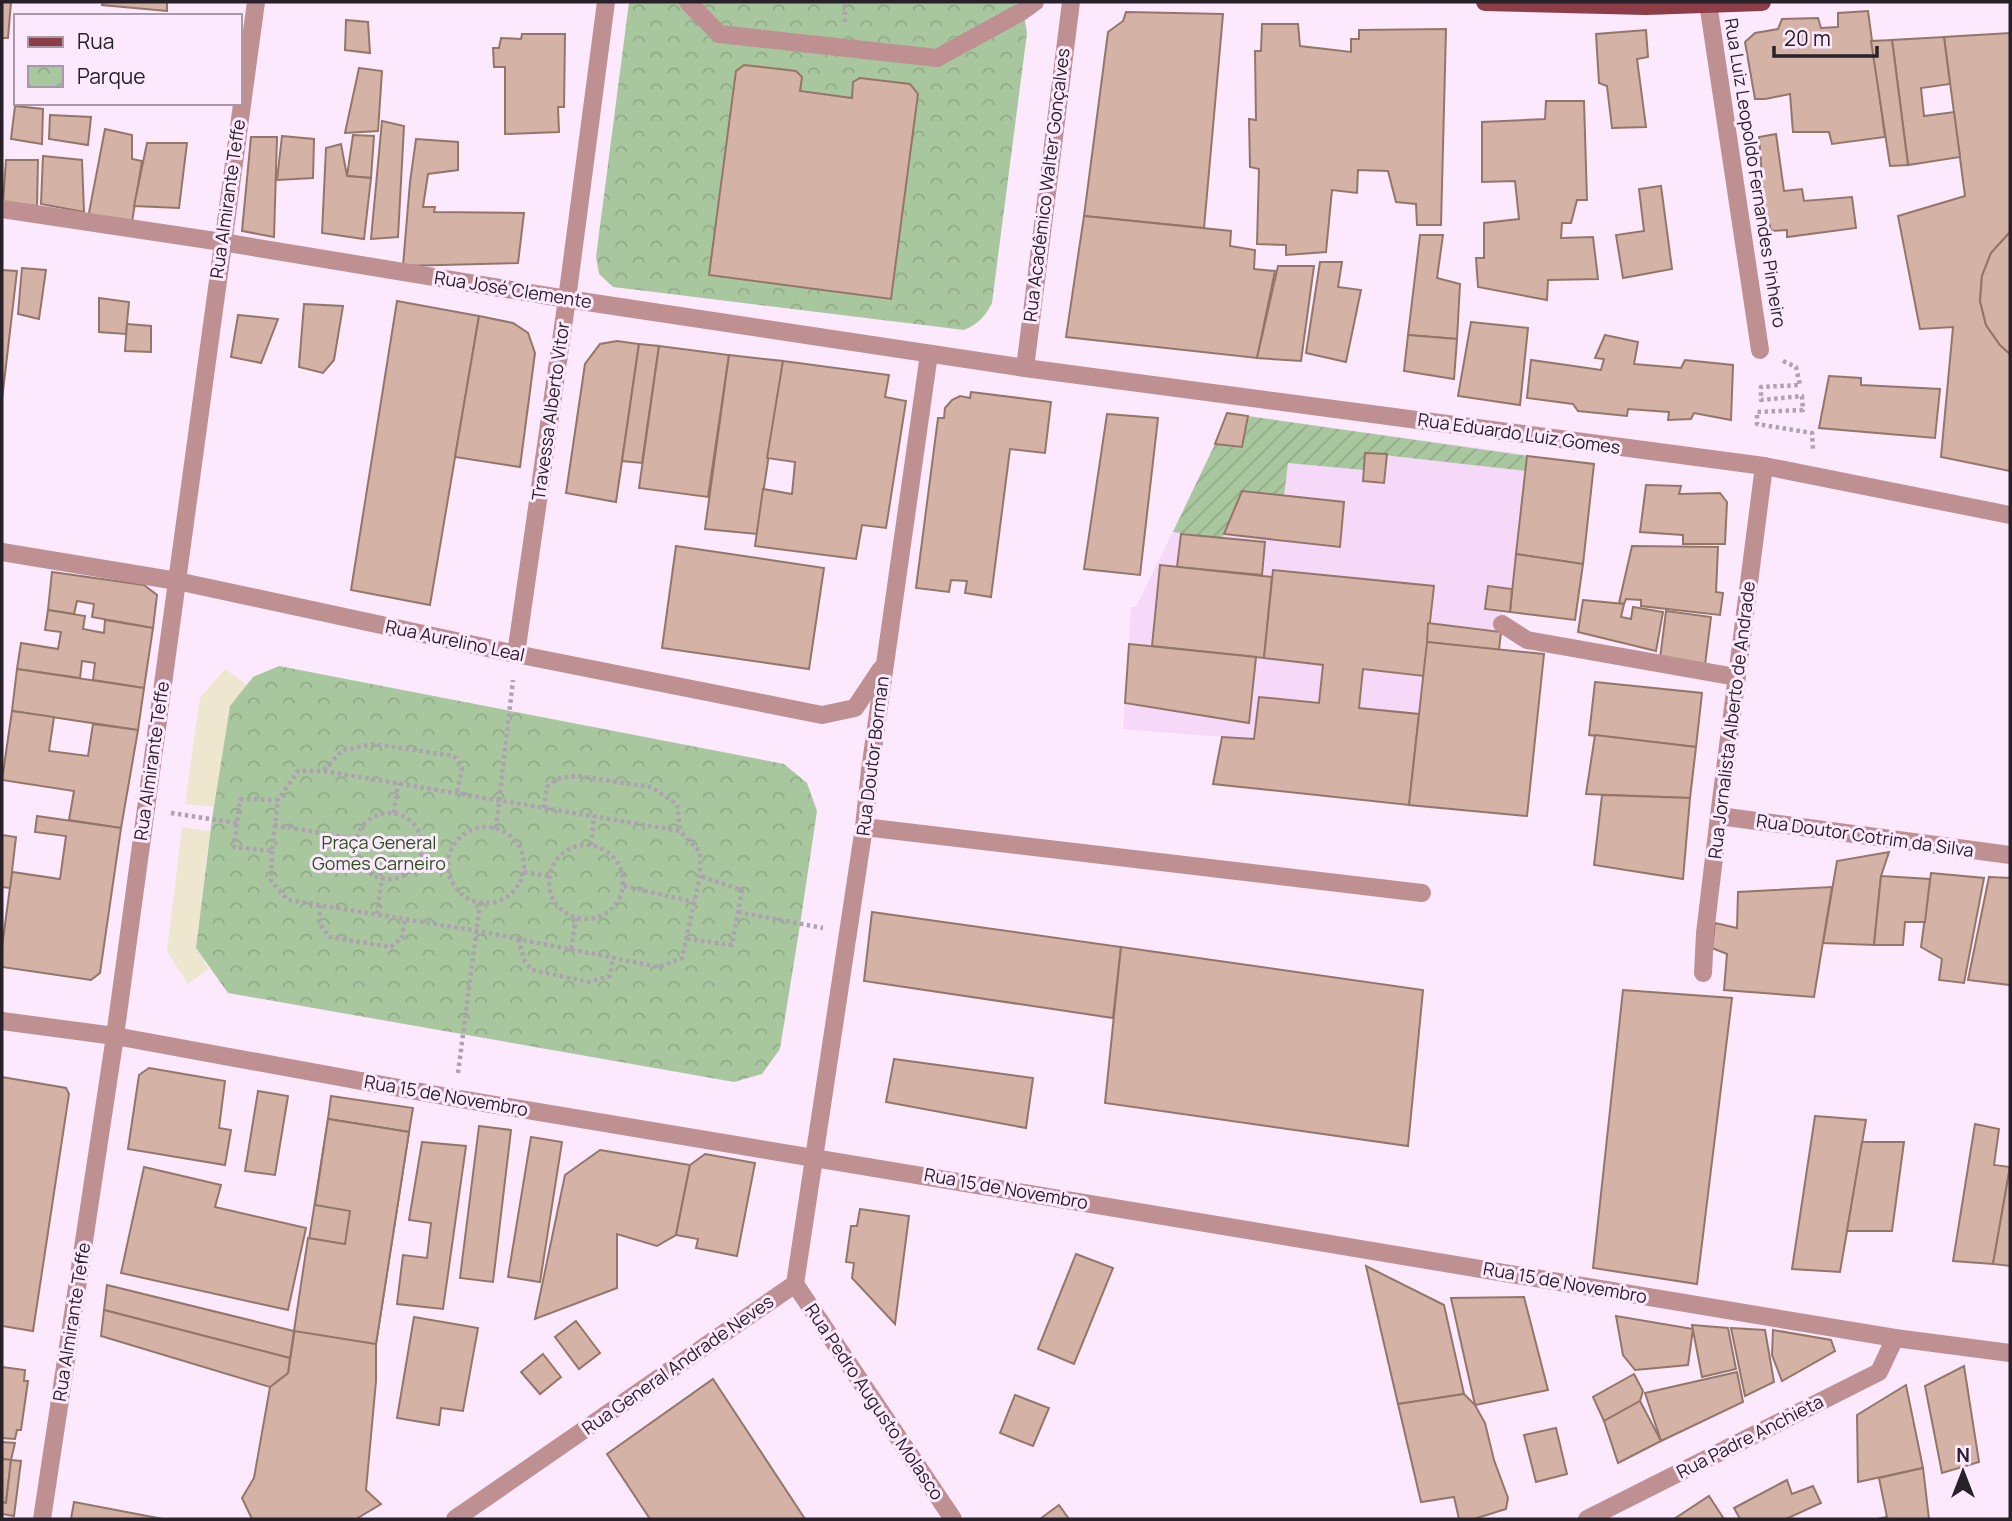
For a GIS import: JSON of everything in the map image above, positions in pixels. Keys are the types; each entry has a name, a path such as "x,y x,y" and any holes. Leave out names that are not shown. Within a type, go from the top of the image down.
{"main road":[{"path":"1485,2 1646,6 1762,2"}],"street":[{"name":"Rua Almirante Teffe","path":"242,101 256,2"},
{"name":"Travessa Alberto Vitor","path":"516,654 607,2"},
{"path":"688,2 719,34 937,58 1035,2"},
{"name":"Rua Acadêmico Walter Gonçalves","path":"1025,368 1071,2"},
{"name":"Rua Luiz Leopoldo Fernandes Pinheiro","path":"1708,3 1760,350"},
{"name":"Rua Almirante Teffe","path":"42,1519 115,1036 241,105"},
{"name":"Rua José Clemente","path":"2,209 567,299 1025,368"},
{"name":"Rua Doutor Borman","path":"815,1157 864,827 884,664 929,354"},
{"name":"Rua Eduardo Luiz Gomes","path":"1025,368 1764,466 2010,514"},
{"name":"Rua Jornalista Alberto de Andrade","path":"1703,973 1719,816 1764,466"},
{"name":"Rua Aurelino Leal","path":"2,552 177,581 516,654 821,715 855,708 884,664"},
{"path":"1502,624 1527,640 1736,677"},
{"name":"Rua Doutor Cotrim da Silva","path":"1719,816 2010,855"},
{"path":"864,827 1422,893"},
{"name":"Rua 15 de Novembro","path":"2,1021 115,1036 454,1098 1895,1338 2010,1353"},
{"path":"795,1284 815,1157"},
{"name":"Rua General Andrade Neves","path":"455,1519 795,1284"},
{"name":"Rua Pedro Augusto Molasco","path":"795,1284 953,1519"},
{"name":"Rua Padre Anchieta","path":"1587,1519 1879,1371 1895,1338"}],"path":[{"path":"1800,385 1760,387 1761,400 1802,396 1803,410 1757,412 1757,424 1812,433 1815,477"},
{"path":"496,828 510,712"},
{"path":"324,771 342,750 374,744 454,756 462,768 457,793"},
{"path":"298,771 324,771 500,800 680,831 700,852 700,876 682,958 659,967 478,931 288,900 271,881 278,800 298,771"},
{"path":"544,808 547,787 556,779 577,776 651,787 677,804 680,831"},
{"path":"394,813 398,783"},
{"path":"272,851 234,847 240,799 278,800"},
{"path":"146,809 237,823"},
{"path":"394,813 405,816 420,832 422,853 418,863 402,876 382,878 372,874 359,859 357,839 366,821 375,816 394,813"},
{"path":"591,845 594,816"},
{"path":"274,825 357,839"},
{"path":"496,828 515,840 524,861 524,872 513,893 504,900 480,904 469,900 451,883 448,860 451,847 470,830 496,828"},
{"path":"580,845 591,845 603,848 612,855 624,875 624,886 620,899 601,917 576,918 566,914 552,897 549,876 559,856 580,845"},
{"path":"524,872 549,876"},
{"path":"687,939 732,945 742,890 700,876"},
{"path":"377,914 382,878"},
{"path":"624,886 694,902"},
{"path":"454,1098 480,904"},
{"path":"320,905 319,923 329,937 391,947 402,938 405,919"},
{"path":"738,912 800,925"},
{"path":"571,949 576,918"},
{"path":"518,939 525,962 532,970 589,982 610,976 613,957"}],"shaded area":[{"path":"1227,413 1594,464 1575,620 1503,612 1499,650 1544,654 1527,816 1213,784 1222,737 1123,729 1131,607 1136,607 1215,444"},
{"path":"225,669 247,685 230,706 214,807 185,804 200,698"},
{"path":"182,827 210,831 196,948 209,969 188,984 167,951"}],"green space":[{"path":"629,2 1015,3 1025,21 1027,33 992,303 984,316 973,325 964,330 613,287 599,274 596,257","holes":["744,65 800,91 852,98 853,82 860,78 910,84 918,93 890,299"]},
{"path":"1248,416 1527,456 1527,471 1366,453 1364,470 1288,463 1284,496 1242,492 1222,538 1173,532 1215,444 1242,447"},
{"name":"Praça General Gomes Carneiro","path":"279,666 784,764 807,783 817,811 800,925 780,1049 762,1074 734,1082 228,993 196,948 212,819 230,706 253,677"}],"building":[{"path":"2,2 11,2 8,38 2,38"},
{"path":"103,2 167,2 167,11 102,5"},
{"path":"1868,11 1885,137 1832,144 1829,132 1793,132 1790,94 1755,99 1745,42 1755,33 1778,29 1782,19 1818,18 1821,28 1838,27 1838,13"},
{"path":"1126,12 1223,14 1204,228 1084,216 1108,32 1123,21"},
{"path":"346,20 368,22 370,53 345,50"},
{"path":"1262,24 1298,24 1300,46 1351,52 1351,39 1359,39 1359,30 1446,29 1441,225 1417,225 1416,204 1396,202 1388,171 1358,170 1357,193 1332,190 1326,252 1286,255 1286,245 1257,244 1259,169 1250,167 1249,119 1256,120 1255,51 1261,51"},
{"path":"1646,30 1648,57 1637,59 1646,127 1612,128 1607,86 1599,83 1596,34"},
{"path":"2010,33 2010,232 1991,253 1982,276 1980,301 1986,325 2010,354 2010,471 1941,457 1953,327 1920,329 1898,216 1965,196 1944,37"},
{"path":"522,34 565,34 564,107 558,107 559,132 505,134 505,67 494,67 493,48 499,48 501,38 521,39"},
{"path":"1944,37 1950,84 1921,88 1924,116 1954,112 1960,157 1908,165 1892,40"},
{"path":"1892,40 1908,165 1890,166 1871,41"},
{"path":"744,65 796,71 802,77 800,91 852,98 853,82 860,78 910,84 918,94 891,299 709,275 736,71"},
{"path":"359,68 382,71 378,131 345,133"},
{"path":"1546,101 1584,101 1587,200 1577,200 1571,223 1562,223 1561,238 1593,237 1598,279 1548,280 1547,300 1478,287 1476,258 1484,258 1484,223 1519,219 1515,181 1482,182 1482,122 1545,119"},
{"path":"15,106 43,109 42,144 11,139"},
{"path":"50,115 91,117 88,145 49,139"},
{"path":"382,121 404,126 398,237 371,239"},
{"path":"105,129 132,135 132,159 142,161 132,222 88,218"},
{"path":"1776,134 1784,191 1802,189 1804,201 1852,197 1856,228 1787,237 1787,230 1771,231 1764,202 1759,137"},
{"path":"353,135 374,136 371,178 347,176"},
{"path":"282,136 314,139 313,178 277,180"},
{"path":"251,137 277,137 274,237 242,231"},
{"path":"416,139 458,142 458,170 428,174 423,207 435,207 434,212 524,213 518,263 403,266"},
{"path":"147,143 187,143 179,208 134,206"},
{"path":"341,144 347,176 371,178 364,239 322,233 326,148"},
{"path":"43,156 82,160 84,212 41,204"},
{"path":"6,160 38,160 37,206 3,202"},
{"path":"1661,186 1672,269 1623,278 1616,235 1644,231 1639,189"},
{"path":"1084,216 1231,231 1230,246 1255,250 1254,269 1275,271 1257,358 1066,337"},
{"path":"2010,232 2010,354 1986,325 1980,301 1982,276 1991,253"},
{"path":"1420,235 1443,235 1437,278 1460,284 1457,339 1408,335"},
{"path":"1320,262 1342,262 1338,287 1361,290 1346,362 1306,353"},
{"path":"1278,266 1314,266 1301,361 1257,358"},
{"path":"22,268 46,270 39,319 18,314"},
{"path":"2,270 17,271 2,400"},
{"path":"99,298 129,302 126,334 99,332"},
{"path":"397,301 479,316 430,605 351,590"},
{"path":"304,304 343,306 334,360 323,373 299,367"},
{"path":"238,315 278,319 261,363 231,357"},
{"path":"479,316 513,323 528,333 535,353 520,467 455,457"},
{"path":"1471,322 1528,328 1520,405 1458,396"},
{"path":"127,324 151,326 151,352 125,351"},
{"path":"1408,335 1457,339 1454,379 1404,371"},
{"path":"1605,335 1638,342 1634,364 1681,368 1685,360 1733,365 1731,420 1694,413 1691,419 1668,420 1669,412 1628,409 1627,416 1578,411 1573,404 1527,398 1531,360 1601,370 1604,359 1595,358"},
{"path":"617,341 639,344 616,502 566,493 585,364 600,344"},
{"path":"639,344 659,346 642,463 622,461"},
{"path":"659,346 729,355 708,497 639,488"},
{"path":"729,355 783,361 757,534 705,529"},
{"path":"783,361 889,375 885,397 906,401 886,528 862,525 856,559 755,546 763,489 792,494 795,462 767,458"},
{"path":"1829,376 1861,378 1861,385 1940,389 1935,438 1819,428"},
{"path":"971,392 1051,402 1045,453 1010,449 991,597 965,593 967,581 951,580 949,592 916,588 938,418 944,418 945,408 952,400 960,396 970,398"},
{"path":"1227,413 1248,416 1242,447 1215,444"},
{"path":"1107,414 1158,418 1140,575 1084,569"},
{"path":"1365,453 1387,454 1384,483 1363,481"},
{"path":"1527,456 1594,464 1583,564 1516,554"},
{"path":"1646,485 1681,486 1679,494 1720,493 1727,502 1725,544 1683,544 1683,535 1640,532"},
{"path":"1242,491 1344,502 1340,547 1224,534"},
{"path":"1181,534 1265,542 1262,575 1177,567"},
{"path":"676,546 824,568 809,669 662,648"},
{"path":"1632,546 1718,547 1716,592 1723,593 1720,615 1641,606 1641,600 1626,599 1624,604 1619,603"},
{"path":"1516,554 1583,564 1575,620 1510,612"},
{"path":"1160,565 1272,577 1264,658 1152,646"},
{"path":"1273,570 1434,586 1424,676 1363,669 1359,708 1419,714 1409,805 1213,784 1222,737 1254,739 1259,697 1319,703 1323,665 1264,658"},
{"path":"52,572 144,585 157,595 153,628 92,617 94,604 77,601 74,614 48,610"},
{"path":"1488,586 1512,589 1510,612 1485,609"},
{"path":"1583,600 1624,604 1621,617 1631,619 1633,607 1663,612 1656,651 1578,632"},
{"path":"48,610 85,616 83,629 104,633 105,620 153,628 144,688 93,680 95,663 82,661 80,678 17,669 21,643 58,649 61,632 45,630"},
{"path":"1666,611 1711,617 1705,665 1660,659"},
{"path":"1428,623 1501,632 1499,650 1427,642"},
{"path":"1427,642 1544,654 1527,816 1409,805"},
{"path":"1129,644 1256,657 1249,723 1125,703"},
{"path":"17,669 144,688 138,730 12,711"},
{"path":"1595,682 1702,693 1696,747 1589,735"},
{"path":"12,711 54,717 49,751 88,756 93,724 138,730 121,828 69,820 74,791 2,780"},
{"path":"1595,735 1696,747 1690,798 1586,794"},
{"path":"1602,795 1690,798 1683,879 1594,865"},
{"path":"37,816 121,828 100,973 91,980 2,967 12,872 60,879 66,836 35,832"},
{"path":"2,835 16,837 10,888 2,887"},
{"path":"1889,852 1881,876 1874,945 1823,943 1837,861"},
{"path":"1931,873 1984,878 1964,983 1939,980 1942,959 1921,947"},
{"path":"1881,876 1930,879 1925,922 1905,922 1903,945 1874,945"},
{"path":"1989,877 2010,878 2010,985 1968,980"},
{"path":"1832,887 1814,997 1724,990 1727,954 1712,948 1715,923 1737,928 1738,892"},
{"path":"872,912 1121,947 1113,1018 864,981"},
{"path":"1121,947 1423,990 1408,1146 1105,1103"},
{"path":"1623,990 1732,998 1697,1284 1593,1268"},
{"path":"894,1059 1033,1078 1026,1128 886,1102"},
{"path":"149,1068 225,1081 219,1128 231,1130 225,1165 128,1149 139,1075"},
{"path":"2,1077 66,1088 69,1094 33,1331 2,1326"},
{"path":"258,1091 288,1096 275,1175 245,1171"},
{"path":"331,1096 413,1108 409,1132 328,1119"},
{"path":"1815,1116 1866,1120 1840,1272 1792,1269"},
{"path":"328,1119 409,1132 376,1344 376,1381 366,1490 381,1504 356,1519 252,1519 242,1498 254,1478 270,1387 288,1373"},
{"path":"328,1119 409,1132 376,1344 294,1331 308,1238 345,1244 350,1211 315,1205"},
{"path":"1975,1124 1999,1129 1994,1165 2010,1167 1993,1264 1953,1261"},
{"path":"479,1126 511,1130 493,1282 460,1278"},
{"path":"531,1137 562,1142 540,1282 508,1277"},
{"path":"422,1142 466,1146 443,1309 397,1304 403,1255 427,1258 431,1223 409,1220"},
{"path":"1862,1142 1904,1142 1892,1231 1847,1231"},
{"path":"600,1150 690,1165 676,1235 657,1246 617,1234 617,1288 535,1319 565,1175"},
{"path":"705,1154 755,1163 737,1256 696,1248 698,1239 676,1235 690,1165"},
{"path":"144,1167 221,1185 215,1207 306,1228 288,1310 121,1273"},
{"path":"2010,1167 2010,1266 1993,1264"},
{"path":"860,1209 909,1216 895,1324 852,1278 854,1263 846,1262 851,1226 857,1226"},
{"path":"1076,1254 1113,1268 1074,1364 1038,1349"},
{"path":"1366,1266 1444,1305 1464,1394 1398,1404"},
{"path":"107,1285 294,1331 290,1358 104,1310"},
{"path":"1524,1297 1548,1390 1475,1405 1451,1298"},
{"path":"104,1310 290,1358 288,1373 270,1387 101,1336"},
{"path":"1616,1316 1693,1329 1688,1365 1635,1370 1623,1355"},
{"path":"414,1317 478,1328 463,1411 441,1408 439,1425 397,1418"},
{"path":"576,1321 600,1353 579,1369 555,1337"},
{"path":"1692,1325 1728,1328 1736,1369 1702,1377"},
{"path":"1731,1328 1765,1330 1774,1382 1745,1396"},
{"path":"1773,1330 1831,1340 1835,1351 1782,1381 1772,1355"},
{"path":"543,1354 561,1377 540,1394 521,1372"},
{"path":"1964,1366 1979,1462 1942,1473 1925,1386"},
{"path":"2,1367 25,1370 24,1381 28,1381 21,1430 17,1430 15,1439 2,1438"},
{"path":"1737,1372 1743,1402 1661,1441 1645,1393"},
{"path":"1634,1374 1643,1391 1640,1401 1604,1421 1593,1397"},
{"path":"713,1379 805,1519 650,1519 607,1454"},
{"path":"1906,1385 1923,1468 1858,1482 1857,1415"},
{"path":"1464,1394 1475,1405 1485,1423 1494,1460 1508,1498 1506,1509 1474,1519 1459,1519 1454,1497 1421,1502 1398,1404"},
{"path":"1015,1395 1049,1408 1033,1446 1000,1433"},
{"path":"1640,1401 1661,1441 1618,1463 1604,1421"},
{"path":"1556,1428 1567,1474 1536,1482 1524,1435"},
{"path":"2,1442 15,1443 11,1460 2,1459"},
{"path":"2,1459 11,1460 6,1503 2,1502"},
{"path":"11,1460 21,1461 14,1516 2,1514 2,1502 6,1503"},
{"path":"1923,1468 1929,1519 1877,1519 1887,1517 1879,1478"},
{"path":"1787,1480 1792,1494 1813,1486 1821,1503 1786,1519 1740,1519 1734,1508"},
{"path":"1709,1496 1724,1519 1674,1519"},
{"path":"74,1502 163,1519 71,1519"},
{"path":"1059,1505 1069,1519 1040,1519"}]}
